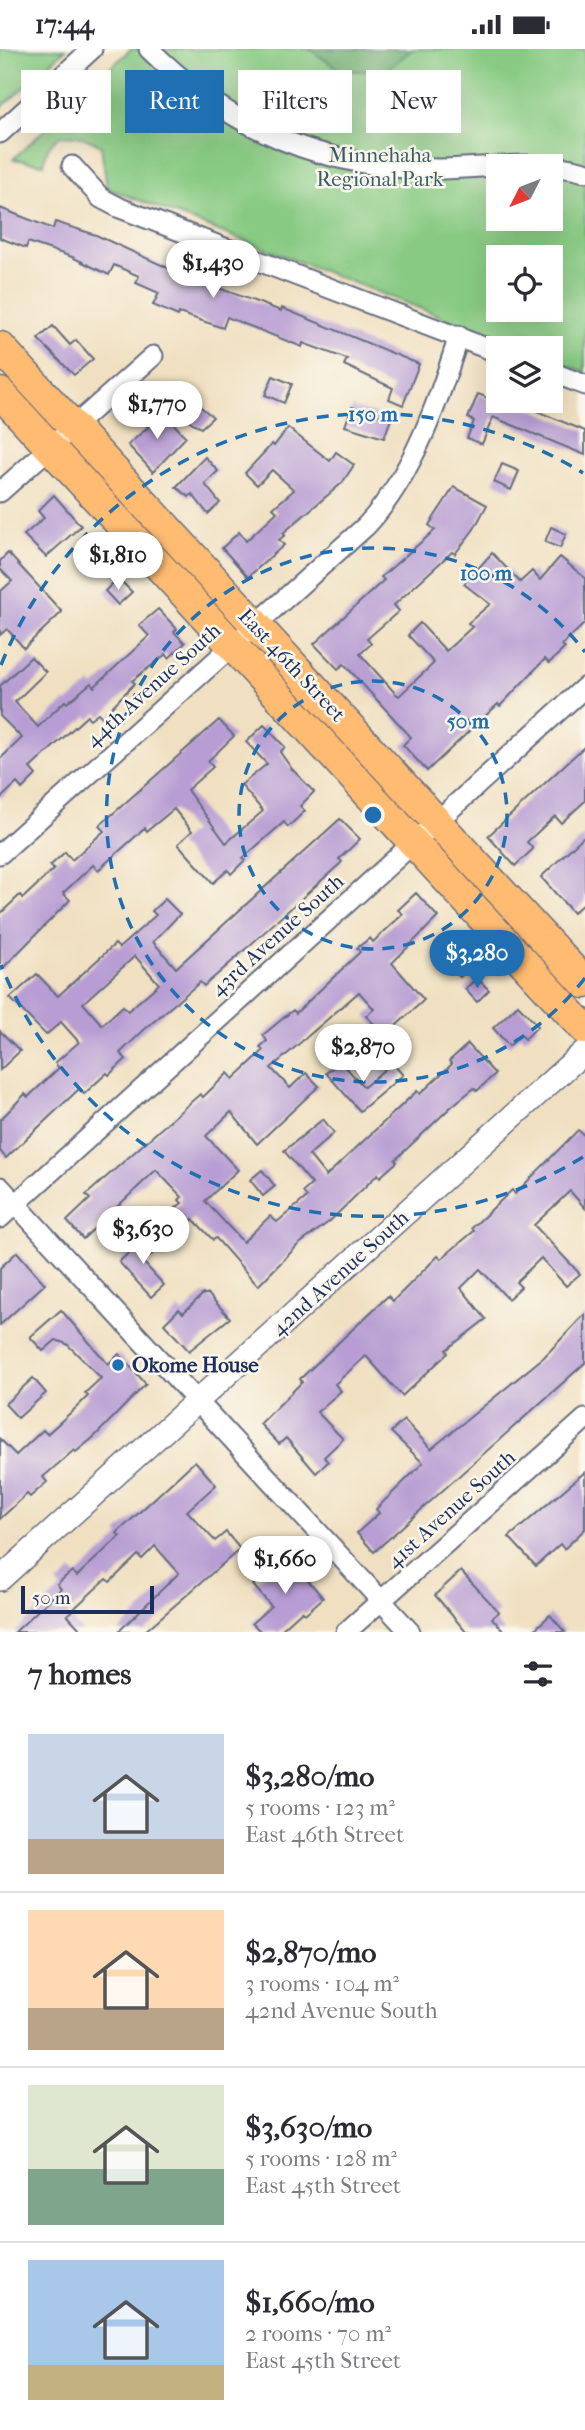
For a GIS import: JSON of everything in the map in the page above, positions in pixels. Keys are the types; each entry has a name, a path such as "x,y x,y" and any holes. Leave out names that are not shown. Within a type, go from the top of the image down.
{"main road":[{"name":"East 46th Street","path":"0,347 585,983"},
{"name":"East 46th Street","path":"0,393 585,1029"}],"street":[{"path":"0,133 92,49"},
{"path":"149,49 181,81 220,108 275,137 324,155 409,169 509,163 585,172"},
{"path":"72,166 101,198 120,208 486,347"},
{"name":"44th Avenue South","path":"0,854 366,526 388,503 405,477 459,336"},
{"path":"0,492 152,356"},
{"path":"563,377 585,385"},
{"name":"43rd Avenue South","path":"0,1218 585,687"},
{"name":"42nd Avenue South","path":"0,1579 585,1051"},
{"path":"0,1187 410,1632"},
{"name":"41st Avenue South","path":"346,1632 585,1419"}],"green space":[{"path":"0,49 66,49 43,70 21,70 21,90 0,109"},
{"name":"Minnehaha Regional Park","path":"131,49 585,49 585,372 563,364 563,336 492,336 107,188 101,146 82,137 65,136 57,139 51,144 44,164 13,159 41,133 111,133 111,70 108,70"},
{"path":"309,49 413,49 387,70 340,70"}],"building":[{"path":"0,208 53,229 55,222 96,235 170,269 171,266 195,277 194,279 281,311 282,308 419,364 403,405 389,399 393,388 344,365 347,359 303,343 302,347 227,317 223,328 179,313 178,316 153,305 159,293 136,283 139,276 114,265 109,275 72,257 28,242 26,248 0,238"},
{"path":"53,326 70,345 76,340 93,359 74,375 38,339"},
{"path":"273,376 292,384 284,403 265,395"},
{"path":"179,389 213,417 201,428 166,406"},
{"path":"478,394 486,397 486,413 542,413 585,431 585,455 493,417 482,444 467,438 474,421 468,418"},
{"path":"352,407 391,419 384,438 345,426"},
{"path":"160,410 186,437 153,472 128,445 148,427 145,423"},
{"path":"288,428 330,461 336,452 354,465 342,483 283,533 285,535 279,540 284,545 248,577 222,548 239,532 246,541 277,512 273,508 294,490 272,470 257,485 245,473 272,444 274,446"},
{"path":"205,457 218,471 205,484 220,503 208,514 192,494 189,497 176,487"},
{"path":"502,464 519,471 511,490 494,482"},
{"path":"454,487 487,505 474,529 455,554 452,552 394,605 399,611 367,639 371,644 360,654 395,693 399,696 434,663 408,635 420,623 446,651 472,627 468,623 490,604 464,584 492,553 520,582 532,571 540,580 560,557 585,578 585,623 562,645 565,648 549,663 545,659 500,706 498,704 427,771 403,745 411,737 344,664 338,669 314,644 384,580 381,577 435,530 429,525"},
{"path":"54,495 81,526 46,557 24,535 44,518 38,511"},
{"path":"551,527 566,534 560,548 545,542"},
{"path":"8,553 62,612 24,648 7,629 0,635 0,592 12,581 0,569 0,561"},
{"path":"118,578 132,592 118,605 105,591"},
{"path":"158,609 177,629 174,632 185,643 169,658 166,654 132,681 135,683 102,717 98,713 90,719 87,716 30,768 36,775 22,789 17,783 0,799 0,759 22,738 0,716 0,686 31,657 46,672 15,702 38,727 65,701 67,703 91,683 94,687 149,636 139,625"},
{"path":"219,720 234,736 208,761 213,767 187,790 226,843 263,811 241,785 267,764 246,742 264,725 285,747 280,752 292,769 314,792 300,806 305,811 288,827 284,822 243,858 245,860 231,874 228,870 213,883 178,844 192,831 174,809 147,831 145,828 98,870 93,865 63,893 70,900 0,971 0,914 20,895 23,898 54,869 50,866 65,852 72,860 104,831 99,826"},
{"path":"585,746 585,801 561,823 555,816 527,842 533,849 515,866 488,836"},
{"path":"340,819 360,839 339,859 342,862 228,965 204,986 200,982 145,1029 120,1053 126,1059 109,1075 107,1073 84,1094 79,1089 6,1158 0,1151 0,1120 25,1094 28,1097 59,1068 55,1063 79,1042 61,1022 46,1035 10,998 37,974 58,996 115,944 119,948 156,915 152,911 165,899 180,914 153,942 176,968","holes":["135,956 159,984 128,1011 123,1006 102,1025 83,1003"]},
{"path":"585,835 585,902 573,913 541,877"},
{"path":"416,893 438,917 392,963 424,1000 385,1036 366,1016 374,1009 359,992 271,1068 290,1088 306,1073 319,1086 257,1144 231,1112 206,1136 238,1170 205,1201 243,1242 270,1216 277,1222 307,1197 303,1192 312,1184 284,1151 323,1119 334,1133 309,1155 326,1176 417,1091 420,1094 452,1064 449,1061 468,1044 495,1074 477,1091 474,1088 452,1106 395,1160 397,1162 380,1177 378,1174 330,1221 298,1245 258,1286 216,1238 213,1240 193,1219 178,1232 165,1217 182,1203 179,1200 182,1197 156,1170 83,1239 67,1221 90,1199 86,1195 200,1094 203,1097 228,1073 233,1079 263,1051 260,1047 267,1041 263,1035 293,1010 296,1013 360,952 357,948 370,938 373,942 403,914 398,910"},
{"path":"461,951 473,965 460,977 447,964"},
{"path":"477,978 489,990 477,1002 465,989"},
{"path":"518,1005 538,1026 525,1039 521,1035 509,1046 493,1028"},
{"path":"0,1031 20,1051 0,1070"},
{"path":"340,1061 364,1087 392,1063 403,1075 360,1111 326,1073"},
{"path":"578,1130 585,1136 585,1208 570,1191 534,1225 580,1274 566,1286 541,1258 516,1282 521,1287 508,1299 480,1269 461,1288 486,1319 446,1350 448,1353 402,1396 366,1356 335,1384 341,1391 317,1412 343,1439 324,1457 328,1462 316,1473 286,1438 279,1444 260,1424 302,1382 300,1379 388,1296 393,1301 438,1256 441,1259 474,1231 472,1228 512,1190 515,1194"},
{"path":"262,1170 275,1186 263,1196 250,1180"},
{"path":"147,1236 159,1248 143,1262 164,1285 151,1297 119,1262"},
{"path":"17,1252 45,1284 0,1325 0,1268"},
{"path":"203,1294 208,1294 230,1318 189,1351 164,1324 179,1309 183,1313"},
{"path":"61,1310 108,1364 119,1354 146,1384 94,1437 76,1452 74,1450 43,1477 47,1482 30,1497 27,1494 0,1519 0,1439 16,1455 43,1430 47,1434 88,1396 85,1393 101,1378 67,1344 56,1340 43,1351 30,1337"},
{"path":"585,1314 585,1363 374,1552 357,1533 379,1513 376,1509 423,1463 391,1432 404,1420 431,1449 544,1357"},
{"path":"33,1378 46,1393 18,1418 5,1404"},
{"path":"195,1461 216,1485 187,1511 215,1541 226,1532 240,1549 144,1632 118,1632 179,1573 155,1546 142,1559 138,1555 110,1582 106,1579 67,1615 83,1632 15,1632 61,1589 57,1584 72,1571 77,1576 120,1536 117,1533"},
{"path":"585,1472 585,1529 564,1549 560,1544 536,1566 509,1537"},
{"path":"287,1555 323,1598 305,1614 302,1611 279,1632 261,1632 252,1623 271,1606 253,1585"},
{"path":"461,1571 499,1612 492,1618 505,1632 466,1632 435,1595"},
{"path":"550,1615 565,1632 532,1632"}],"place":[{"name":"Okome House","path":"118,1365"}]}
